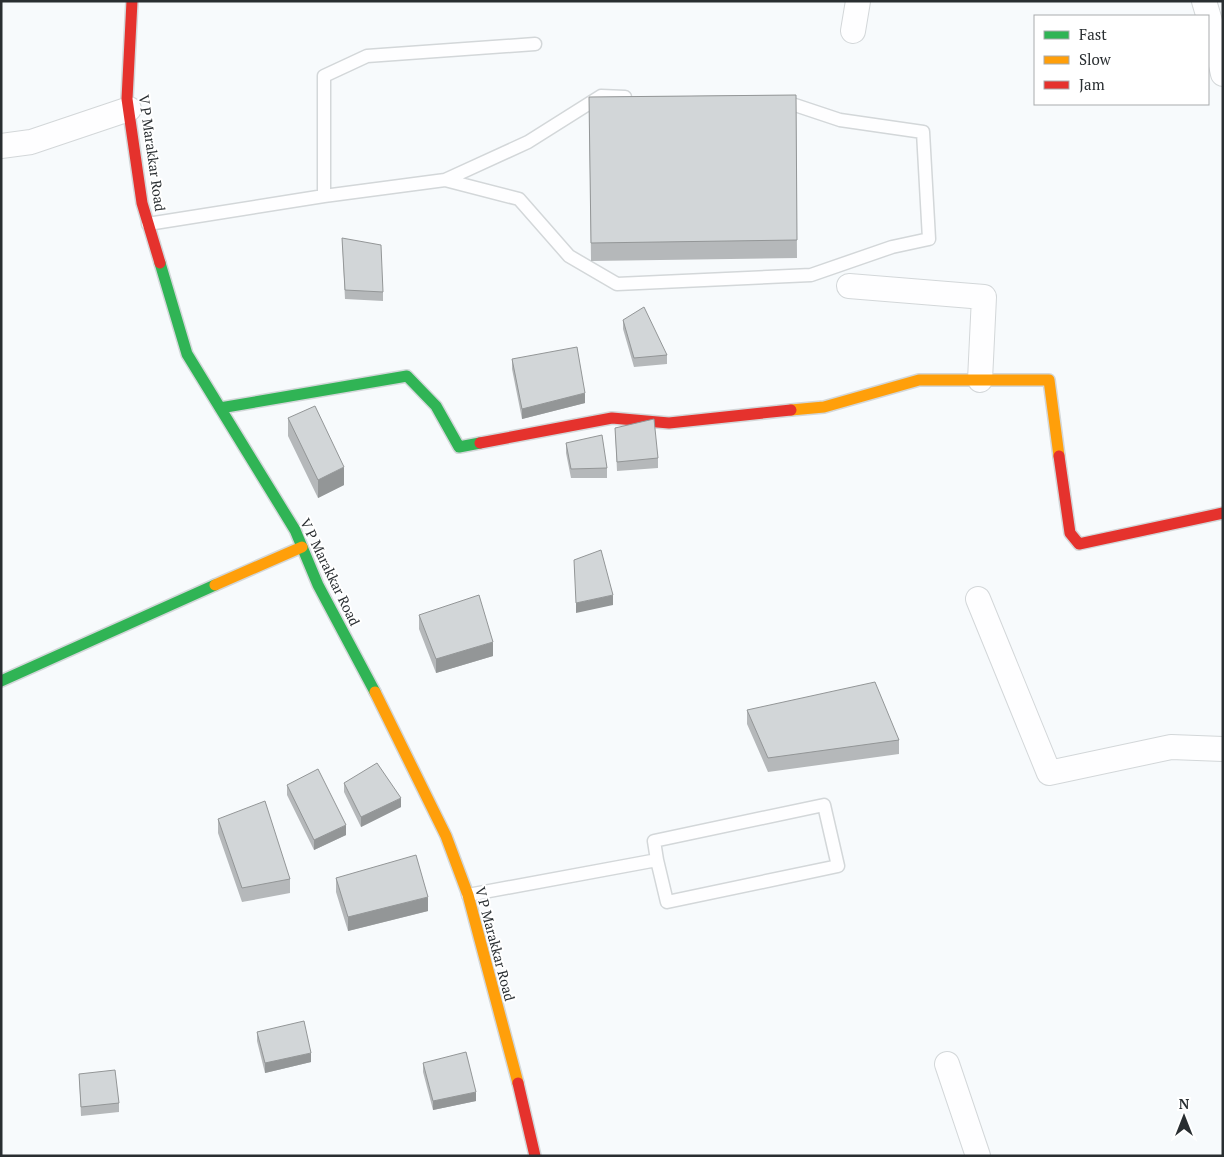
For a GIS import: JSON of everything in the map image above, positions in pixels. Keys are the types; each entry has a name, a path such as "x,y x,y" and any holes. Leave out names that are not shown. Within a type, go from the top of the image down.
{"street":[{"name":"V P Marakkar Road","path":"132,1 128,109 142,203 187,354 295,530 318,585 422,784 446,836 468,895 528,1120 535,1156"},
{"path":"853,31 858,1"},
{"path":"1204,1 1208,15"},
{"path":"1209,18 1223,74"},
{"path":"1,146 30,142 128,109"},
{"path":"849,286 984,296 980,380"},
{"path":"220,408 407,376 436,406 459,447 612,418 668,423 824,407 919,380 1049,380 1070,533 1079,544 1223,513"},
{"path":"1,681 126,623 302,547"},
{"path":"978,599 1049,773 1171,747 1223,749"},
{"path":"947,1064 978,1156"}],"lane":[{"path":"324,196 324,76 367,56 535,44"},
{"path":"148,224 324,196 445,180 528,142 601,96 639,98"},
{"path":"445,180 519,199 569,256 617,284 811,275 892,247 930,239 924,132 840,120 792,104 764,103"},
{"path":"824,805 838,866 667,902 657,860 654,841 824,805"},
{"path":"468,895 657,860"}],"building":[{"path":"796,95 797,240 591,243 589,97"},
{"path":"342,238 381,245 383,292 345,290"},
{"path":"644,307 667,355 634,358 623,320"},
{"path":"577,347 585,393 522,409 512,359"},
{"path":"315,406 344,467 318,480 288,418"},
{"path":"654,419 658,458 617,462 615,428"},
{"path":"602,435 607,468 571,469 566,443"},
{"path":"601,550 613,595 576,603 574,560"},
{"path":"479,595 493,642 436,659 419,615"},
{"path":"875,682 899,740 768,758 747,710"},
{"path":"377,763 401,798 361,817 344,783"},
{"path":"318,769 346,825 314,840 287,785"},
{"path":"265,801 290,879 242,888 218,819"},
{"path":"416,855 428,897 348,917 336,878"},
{"path":"304,1021 311,1053 265,1063 257,1032"},
{"path":"466,1052 476,1092 433,1101 423,1063"},
{"path":"115,1070 119,1103 81,1107 79,1074"}],"traffic: fast":[{"path":"160,263 187,354 295,530 318,585 375,692"},
{"path":"220,408 407,376 436,406 459,447 480,443"},
{"path":"1,681 215,585"}],"traffic: slow":[{"path":"791,410 824,407 919,380 1049,380 1059,456"},
{"path":"215,585 302,547"},
{"path":"375,692 446,836 468,895 518,1083"}],"traffic: jam":[{"path":"132,1 127,99 142,203 160,263"},
{"path":"480,443 612,418 669,423 791,410"},
{"path":"1059,456 1070,533 1079,544 1223,513"},
{"path":"518,1083 535,1156"}]}
